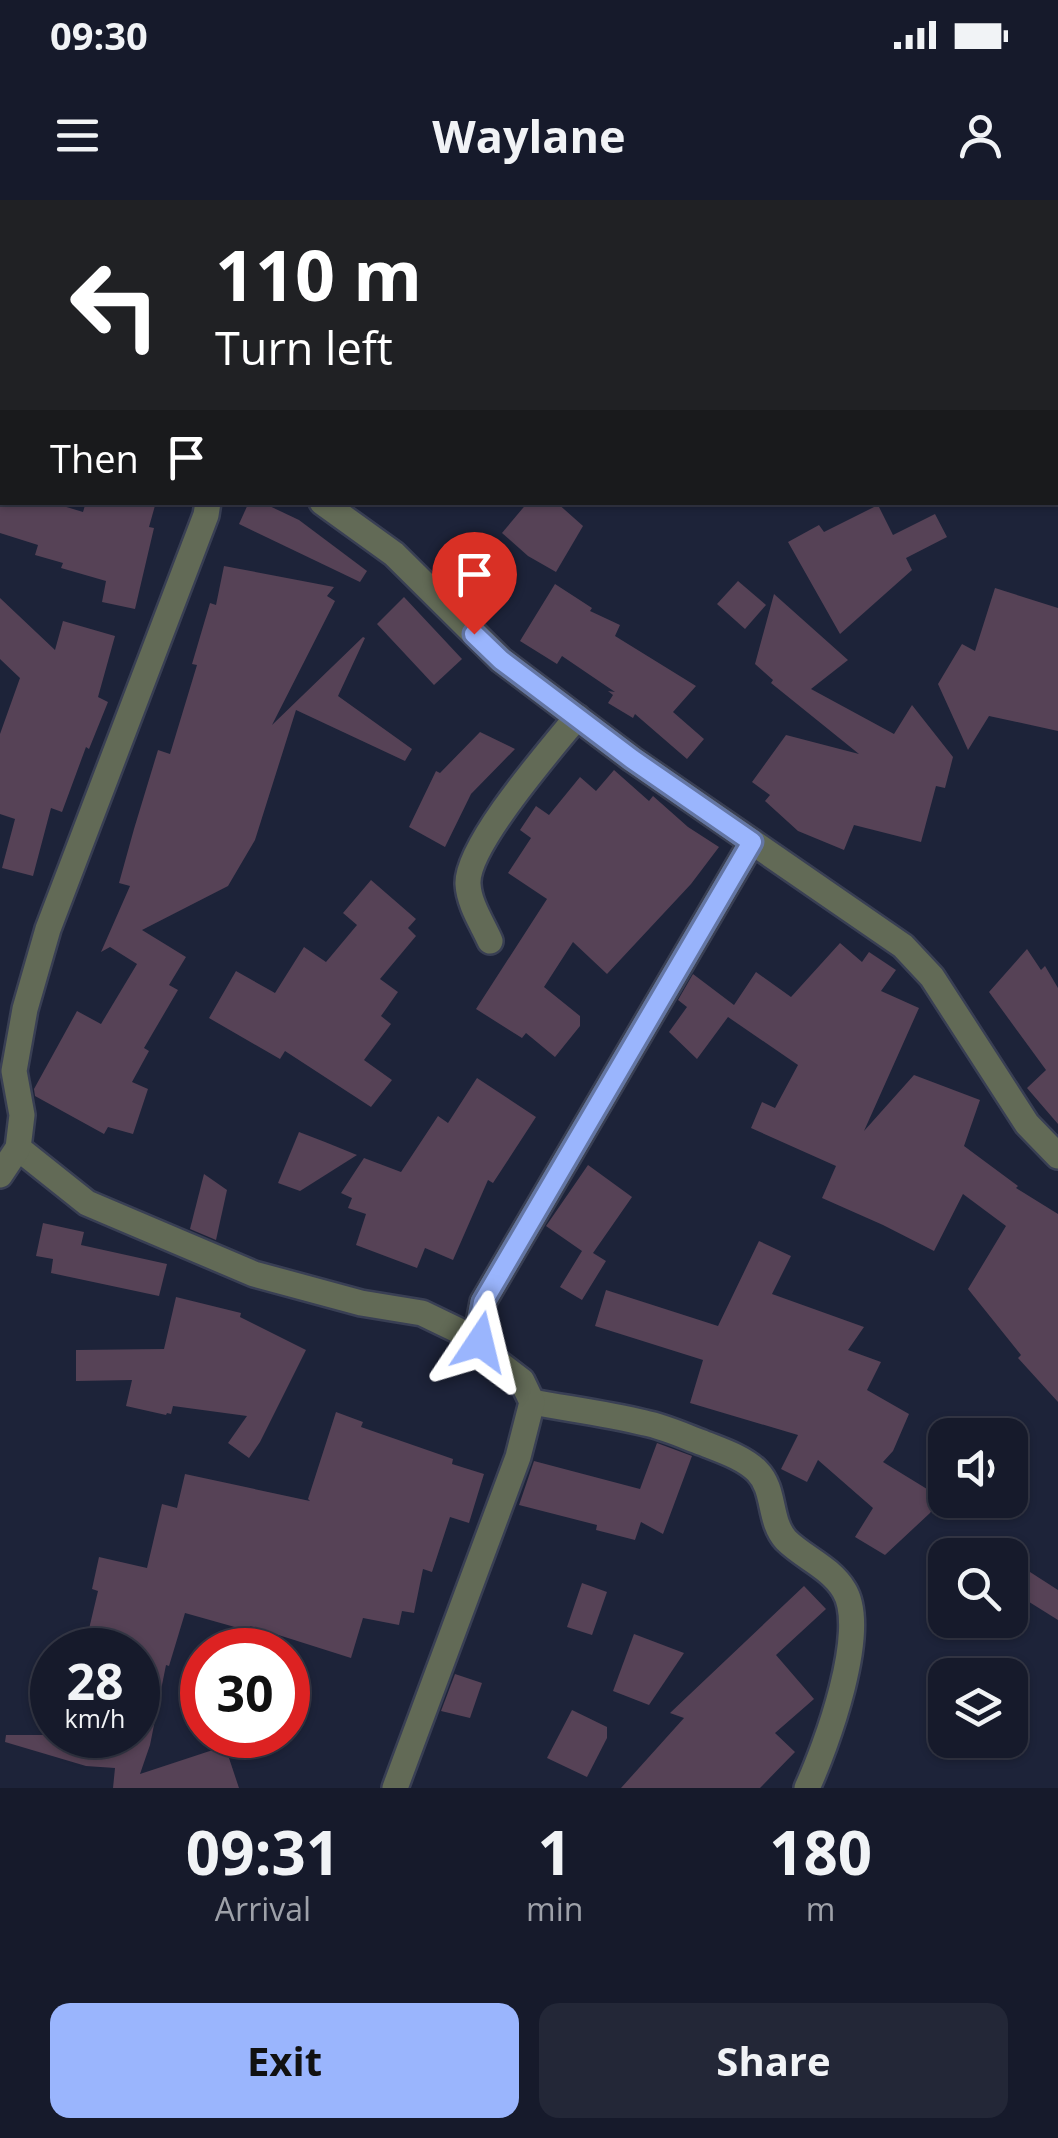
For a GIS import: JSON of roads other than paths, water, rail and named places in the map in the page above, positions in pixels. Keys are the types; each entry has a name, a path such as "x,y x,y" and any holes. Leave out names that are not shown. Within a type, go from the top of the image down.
{"street":[{"path":"0,1175 18,1148 22,1115 14,1071 25,1010 48,929 176,598 207,505"},
{"path":"326,505 394,554 501,660 632,759 903,946 932,976 1027,1124 1058,1156"},
{"path":"490,941 472,902 468,880 476,853 577,717"},
{"path":"480,1342 483,1302 752,842"},
{"path":"18,1148 87,1203 254,1274 361,1303 422,1313 480,1342 492,1358 522,1382 532,1402 518,1456 395,1788"},
{"path":"532,1402 648,1424 730,1453 758,1471 770,1494 772,1517 786,1539 832,1574 846,1592 852,1632 848,1662 836,1711 807,1788"}]}
